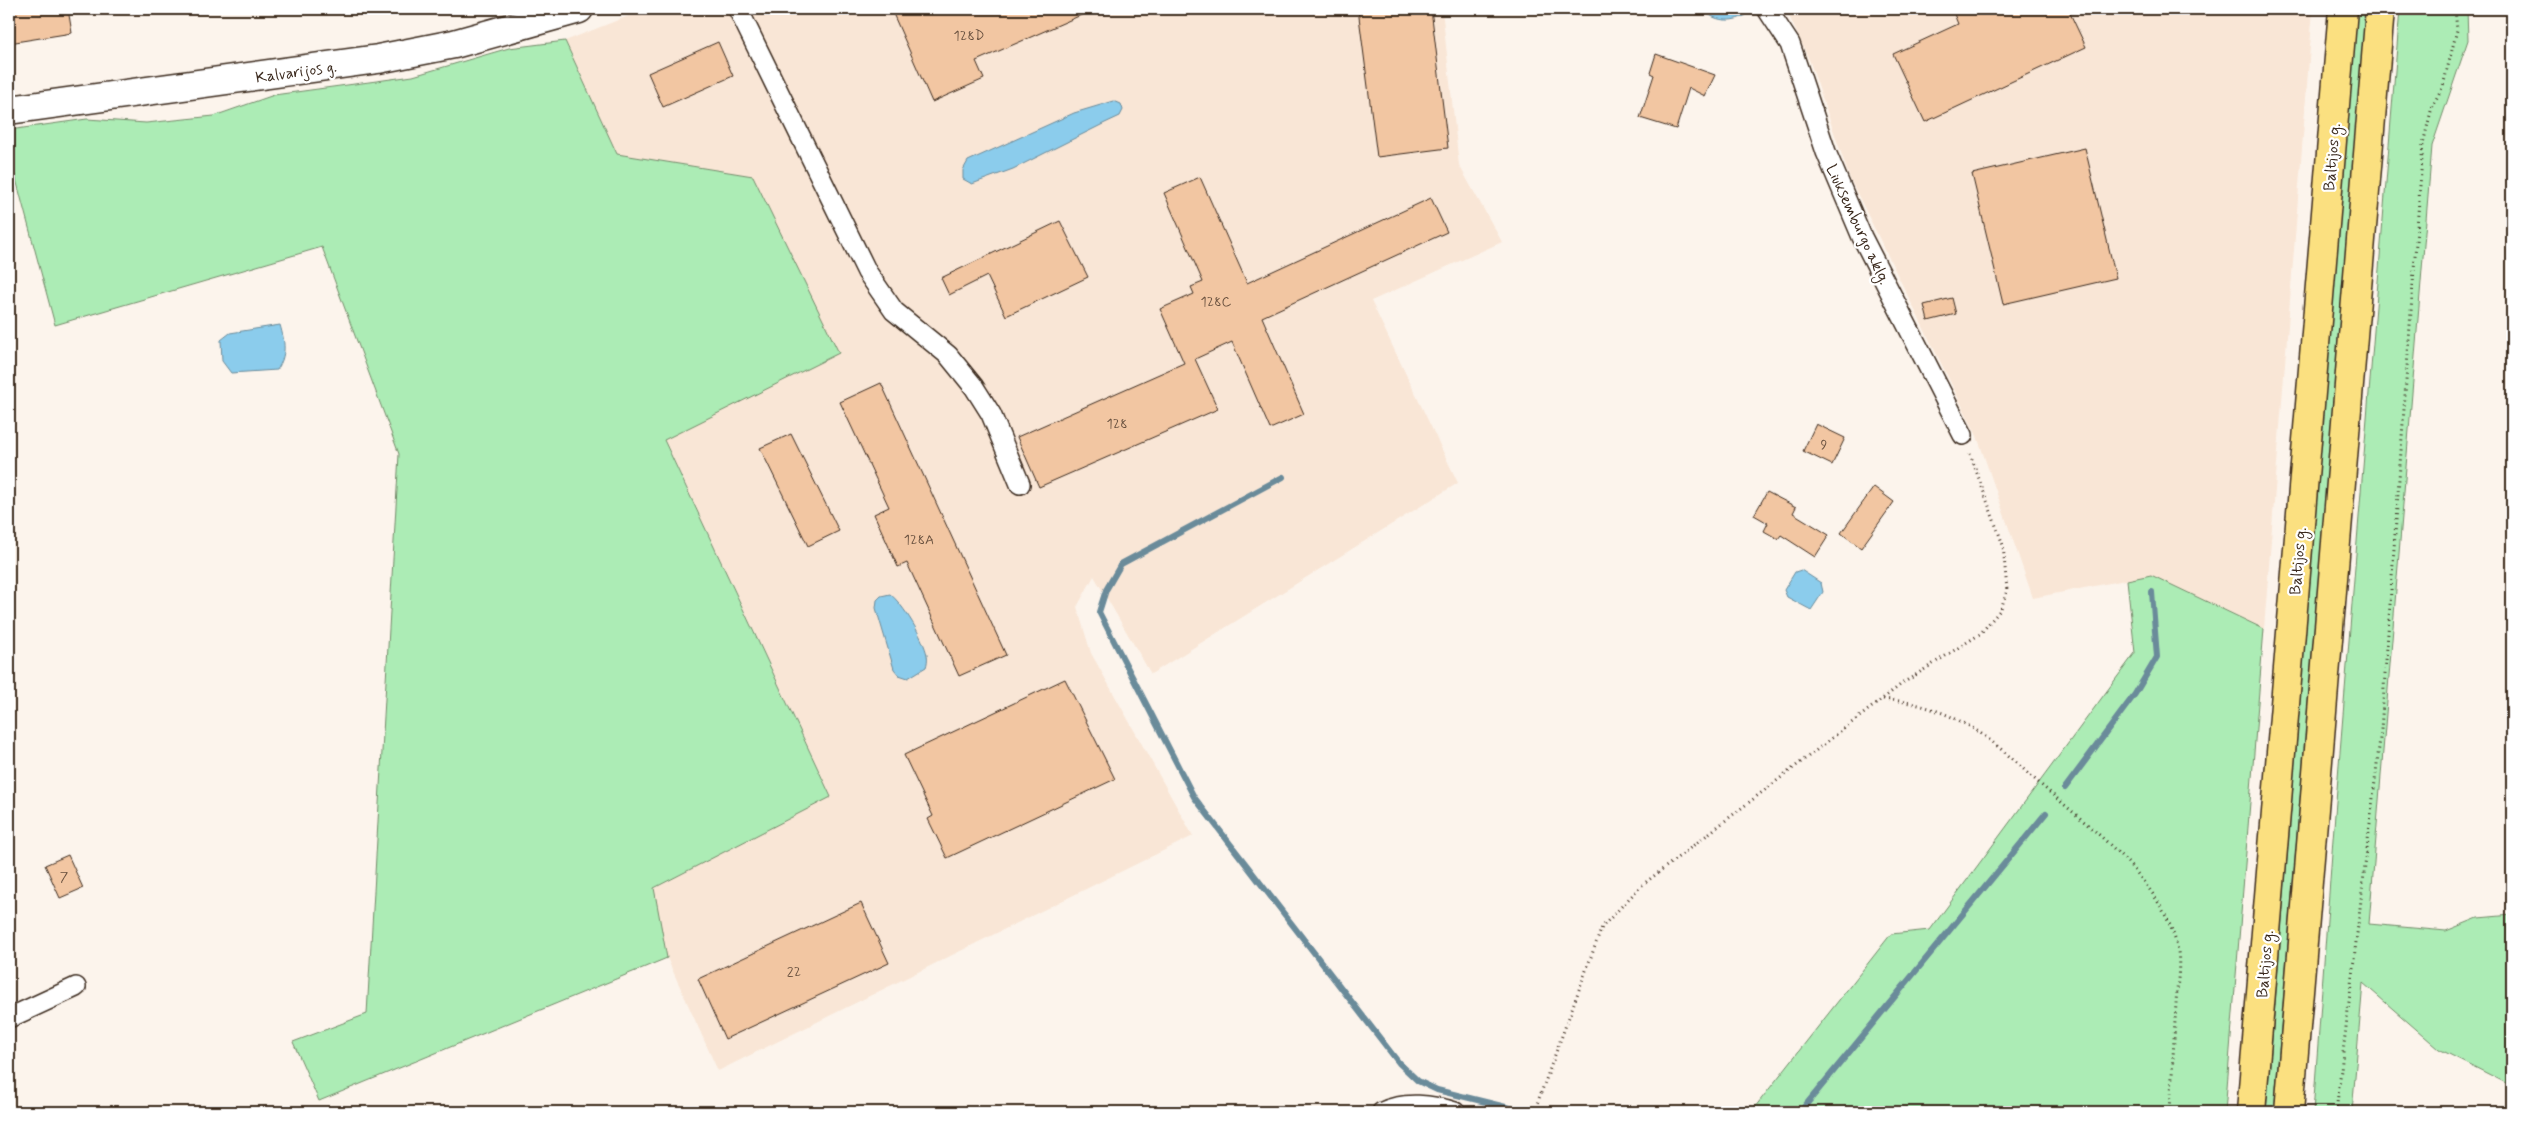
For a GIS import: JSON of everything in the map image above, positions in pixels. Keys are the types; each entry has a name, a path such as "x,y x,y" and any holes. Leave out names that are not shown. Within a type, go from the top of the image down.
{"highway":[{"name":"Baltijos g.","path":"2251,1112 2343,9"},
{"path":"2288,1112 2380,9"}],"main road":[{"name":"Kalvarijos g.","path":"9,110 378,59 454,44 579,9"}],"street":[{"path":"738,9 867,272 894,311 948,355 974,387 991,414 1020,484"},
{"name":"Liuksemburgo aklg.","path":"1767,9 1790,44 1826,152 1862,237 1963,435"},
{"path":"9,1018 76,987"},
{"path":"1382,1112 1392,1107 1418,1105 1456,1112"}],"path":[{"path":"2336,1112 2381,730 2422,144 2432,107 2442,86 2457,30 2456,9"},
{"path":"1534,1112 1602,927 1641,886 1903,683 1980,634 2001,609 2007,590 2003,545 1963,435"},
{"path":"1883,698 1935,709 1970,727 1995,745 2091,828 2146,884 2166,918 2177,947 2178,976 2170,1112"}],"shaded area":[{"path":"646,9 1442,9 1459,165 1502,242 1371,301 1458,483 1151,674 1094,576 1077,607 1091,653 1193,836 718,1071 667,958 653,889 831,796 664,439 838,353 753,176 617,154 565,41"},
{"path":"1786,9 2313,9 2264,629 2151,575 2033,598 1977,436 1850,179 1810,62"}],"green space":[{"path":"2357,9 2366,9 2274,1112 2266,1112"},
{"path":"2400,9 2467,9 2468,40 2432,146 2369,924 2446,931 2478,918 2512,915 2512,1086 2439,1049 2363,983 2352,1112 2313,1112 2333,839"},
{"path":"565,41 617,154 753,176 839,353 664,440 831,797 654,888 667,958 319,1101 293,1042 367,1014 399,454 322,247 55,325 9,153 9,130 87,119 146,123 214,116 274,95 413,76 509,48"},
{"path":"2151,575 2264,629 2225,1112 1751,1112 1891,934 1930,930 2135,653 2127,580"}],"water":[{"path":"1703,9 1745,9 1746,15 1741,18 1723,20 1712,17"},
{"path":"1114,101 1121,104 1123,110 1120,116 1013,169 972,184 963,179 963,170 968,161 1074,113"},
{"path":"280,325 284,354 277,370 231,373 222,361 221,340 230,333"},
{"path":"1801,570 1821,583 1823,592 1811,610 1787,597 1784,590 1795,572"},
{"path":"890,594 912,622 922,640 927,655 926,667 908,678 899,675 894,669 876,608 877,600 881,596"}],"building":[{"path":"9,9 68,9 72,33 9,43"},
{"path":"891,9 1095,9 976,61 984,79 932,102"},
{"path":"1358,9 1431,9 1448,148 1377,157"},
{"path":"1952,9 2068,9 2086,47 1925,122 1893,54 1958,24"},
{"path":"718,42 733,76 663,107 648,73"},
{"path":"1656,54 1715,75 1705,96 1689,88 1676,129 1640,118 1654,75 1650,73"},
{"path":"2085,148 2116,278 2003,304 1972,174"},
{"path":"1200,177 1247,283 1431,198 1447,232 1262,317 1304,414 1270,429 1232,342 1195,359 1218,409 1039,487 1017,437 1184,363 1160,309 1194,294 1191,287 1203,282 1164,193"},
{"path":"1060,221 1088,277 1006,316 987,276 949,295 941,278"},
{"path":"1952,298 1956,314 1928,321 1924,305"},
{"path":"881,383 1006,655 959,676 907,563 898,567 874,514 889,507 840,402"},
{"path":"1816,424 1845,438 1832,465 1803,451"},
{"path":"791,434 839,531 808,546 760,448"},
{"path":"1874,487 1894,502 1861,548 1841,533"},
{"path":"1767,492 1796,507 1793,513 1829,535 1815,557 1781,535 1778,539 1764,531 1768,523 1754,515"},
{"path":"1065,679 1115,779 947,858 928,819 933,816 904,755"},
{"path":"68,855 83,888 60,898 45,865"},
{"path":"861,903 889,963 725,1039 698,979"}],"waterway":[{"path":"1283,477 1121,564 1106,590 1099,612 1194,797 1399,1063 1418,1081 1437,1090 1518,1110"},
{"path":"2065,788 2135,694 2157,657 2152,592"},
{"path":"1800,1112 2046,813"}]}
